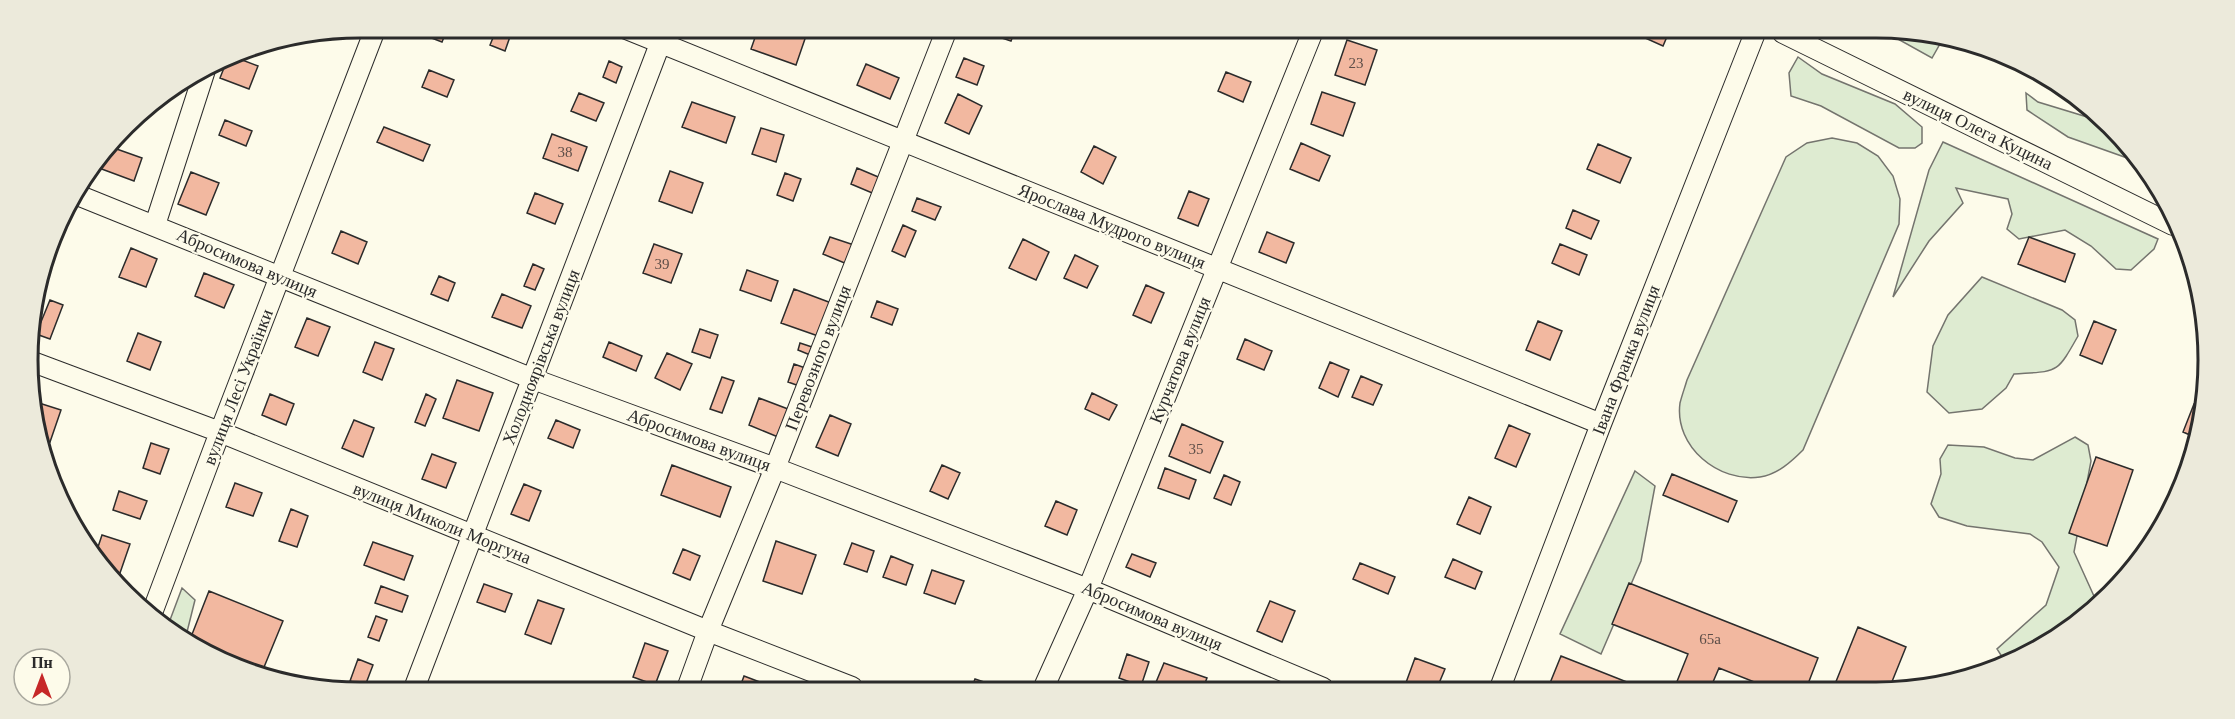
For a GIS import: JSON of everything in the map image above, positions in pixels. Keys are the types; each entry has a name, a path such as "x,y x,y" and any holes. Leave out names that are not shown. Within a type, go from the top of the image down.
{"street":[{"name":"вулиця Лесі Українки","path":"154,608 219,432 372,38"},
{"name":"Холодноярівська вулиця","path":"417,682 662,38"},
{"name":"Ярослава Мудрого вулиця","path":"668,38 904,141 1601,424"},
{"name":"Перевозного вулиця","path":"689,682 944,38"},
{"name":"Курчатова вулиця","path":"1046,682 1088,589 1310,38"},
{"name":"Івана Франка вулиця","path":"1502,682 1753,38"},
{"name":"вулиця Олега Куцина","path":"1793,38 2166,222"},
{"path":"155,225 202,79"},
{"name":"Абросимова вулиця","path":"82,197 533,379 775,468 1088,589 1309,682"},
{"name":"вулиця Миколи Моргуна","path":"38,364 219,432 472,536 839,682"}],"green space":[{"path":"1896,38 1940,44 1932,58"},
{"path":"1798,57 1822,74 1895,104 1922,127 1922,143 1915,148 1899,148 1821,106 1791,96 1789,73"},
{"path":"2026,93 2038,102 2088,117 2127,158 2068,137 2027,110"},
{"path":"1832,138 1857,143 1878,156 1893,176 1900,199 1899,224 1803,450 1784,467 1767,475 1745,477 1729,474 1702,459 1684,434 1680,419 1680,403 1687,380 1786,157 1807,143"},
{"path":"1943,142 2158,239 2154,249 2131,270 2116,269 2091,246 2065,230 2019,239 2007,229 2012,214 2008,199 1956,188 1963,203 1929,241 1893,297 1929,170"},
{"path":"1982,277 2062,310 2075,320 2078,336 2065,358 2054,368 2048,371 2014,374 2006,388 1982,409 1949,413 1927,392 1933,346 1948,315"},
{"path":"2075,437 2088,445 2091,461 2074,552 2094,596 2054,627 2001,656 1997,649 2046,605 2059,567 2042,542 2030,534 1967,526 1939,517 1931,504 1941,474 1940,459 1948,445 1984,447 2015,458 2033,460"},
{"path":"1635,471 1655,486 1641,561 1601,654 1560,634"},
{"path":"182,588 195,600 187,631 170,620"}],"building":[{"path":"432,38 444,38 442,42"},
{"path":"493,38 510,38 505,51 490,45"},
{"path":"755,38 805,38 796,65 751,49"},
{"path":"1645,38 1666,38 1663,46"},
{"path":"1347,40 1377,50 1365,85 1335,75"},
{"path":"964,58 984,66 977,85 956,77"},
{"path":"242,60 258,66 249,89 220,78 224,68"},
{"path":"609,61 622,67 616,83 603,77"},
{"path":"866,64 899,78 890,99 857,85"},
{"path":"429,70 454,80 447,97 422,87"},
{"path":"1226,72 1251,82 1243,102 1218,91"},
{"path":"1322,92 1355,103 1343,136 1311,124"},
{"path":"579,93 604,103 596,121 571,111"},
{"path":"958,94 982,106 969,134 945,123"},
{"path":"692,102 735,117 726,143 682,127"},
{"path":"225,120 252,131 246,146 219,135"},
{"path":"384,127 430,145 423,161 377,142"},
{"path":"761,128 784,135 776,162 752,154"},
{"path":"552,134 587,147 578,171 543,158"},
{"path":"1301,143 1330,156 1319,181 1290,169"},
{"path":"1598,144 1631,158 1620,183 1587,169"},
{"path":"1094,146 1116,157 1103,184 1081,172"},
{"path":"116,149 142,158 134,181 100,168"},
{"path":"857,168 883,179 877,195 851,184"},
{"path":"670,171 703,183 692,213 659,201"},
{"path":"191,172 219,183 206,215 178,204"},
{"path":"785,173 801,179 793,201 777,195"},
{"path":"1189,191 1209,199 1198,226 1178,218"},
{"path":"535,193 563,204 555,224 527,213"},
{"path":"917,198 941,207 935,220 912,211"},
{"path":"1573,210 1599,221 1591,239 1566,228"},
{"path":"903,225 916,231 905,257 892,251"},
{"path":"341,231 367,242 358,264 332,253"},
{"path":"1267,232 1294,243 1286,263 1259,252"},
{"path":"830,237 854,245 847,264 823,254"},
{"path":"2029,237 2075,254 2065,282 2018,264"},
{"path":"1023,239 1049,252 1036,280 1009,268"},
{"path":"654,244 682,254 671,283 643,273"},
{"path":"1560,244 1587,255 1579,275 1552,263"},
{"path":"131,248 157,259 146,287 119,277"},
{"path":"1075,255 1098,266 1087,288 1064,278"},
{"path":"533,264 544,269 535,290 524,286"},
{"path":"747,270 778,281 771,301 740,290"},
{"path":"204,273 234,285 224,308 195,296"},
{"path":"439,276 455,283 448,301 431,294"},
{"path":"1146,285 1164,293 1151,323 1133,315"},
{"path":"794,289 834,304 821,337 781,323"},
{"path":"502,294 531,306 522,328 492,317"},
{"path":"50,300 63,305 50,339 38,335 39,326"},
{"path":"877,301 898,309 892,325 871,317"},
{"path":"307,318 330,327 318,356 295,347"},
{"path":"1538,321 1562,331 1550,360 1526,350"},
{"path":"2094,321 2116,330 2102,364 2080,355"},
{"path":"700,329 718,335 710,358 692,352"},
{"path":"138,333 161,342 150,370 127,361"},
{"path":"1245,339 1272,351 1264,370 1237,359"},
{"path":"375,342 394,349 382,380 363,372"},
{"path":"609,342 642,356 636,371 603,357"},
{"path":"800,343 818,349 815,357 798,350"},
{"path":"667,353 692,364 680,390 655,378"},
{"path":"1330,362 1349,370 1338,397 1319,388"},
{"path":"794,364 811,370 805,388 788,382"},
{"path":"1361,376 1382,385 1373,405 1352,397"},
{"path":"722,377 734,381 722,413 710,409"},
{"path":"457,380 493,393 479,431 443,418"},
{"path":"1092,393 1117,405 1109,420 1085,409"},
{"path":"270,394 294,404 286,425 262,415"},
{"path":"426,394 436,399 425,426 415,422"},
{"path":"759,398 788,409 778,437 749,425"},
{"path":"40,403 61,410 50,442 48,441"},
{"path":"2194,404 2195,404 2189,434 2183,432"},
{"path":"830,415 851,424 838,456 816,447"},
{"path":"354,420 374,428 363,457 342,448"},
{"path":"556,420 580,430 573,448 548,438"},
{"path":"1182,424 1223,442 1210,473 1169,456"},
{"path":"1509,425 1530,434 1516,467 1495,458"},
{"path":"151,443 169,449 160,474 143,468"},
{"path":"432,454 456,463 446,488 422,479"},
{"path":"2096,457 2133,470 2107,546 2069,533"},
{"path":"672,465 731,487 720,517 661,495"},
{"path":"942,465 960,473 948,499 930,491"},
{"path":"1165,468 1196,480 1189,499 1158,488"},
{"path":"1672,474 1737,501 1728,522 1663,495"},
{"path":"1224,475 1240,482 1231,505 1214,498"},
{"path":"235,483 262,493 253,516 226,507"},
{"path":"524,484 541,491 529,521 511,514"},
{"path":"119,491 147,501 140,519 113,510"},
{"path":"1469,497 1491,507 1480,534 1457,524"},
{"path":"1056,501 1077,510 1067,535 1045,526"},
{"path":"291,509 308,516 297,547 279,541"},
{"path":"102,535 130,544 120,573 117,572 98,547"},
{"path":"776,541 816,555 802,594 763,581"},
{"path":"373,542 413,556 404,580 364,565"},
{"path":"852,543 874,551 867,572 844,564"},
{"path":"683,549 700,556 690,580 673,573"},
{"path":"1132,554 1156,563 1150,577 1126,567"},
{"path":"891,556 913,565 906,585 883,577"},
{"path":"1453,559 1482,572 1475,589 1445,577"},
{"path":"1360,563 1395,577 1388,594 1353,579"},
{"path":"932,570 964,581 955,604 924,593"},
{"path":"1629,583 1818,658 1809,682 1754,682 1719,668 1713,682 1677,682 1688,654 1612,624"},
{"path":"484,584 512,594 505,612 477,602"},
{"path":"381,586 408,596 402,612 375,603"},
{"path":"209,591 283,621 264,667 236,657 192,634"},
{"path":"538,600 564,609 551,644 525,634"},
{"path":"1270,601 1295,611 1282,642 1257,631"},
{"path":"376,616 387,620 379,641 368,637"},
{"path":"1858,627 1906,647 1892,681 1836,682"},
{"path":"645,643 668,651 656,682 647,682 633,677"},
{"path":"1127,654 1149,662 1142,682 1130,682 1119,678"},
{"path":"1561,656 1627,682 1550,682"},
{"path":"1415,658 1445,669 1440,682 1406,682"},
{"path":"358,659 373,665 367,682 350,681"},
{"path":"1164,663 1207,678 1205,682 1156,682"},
{"path":"744,676 760,682 742,682"}]}
